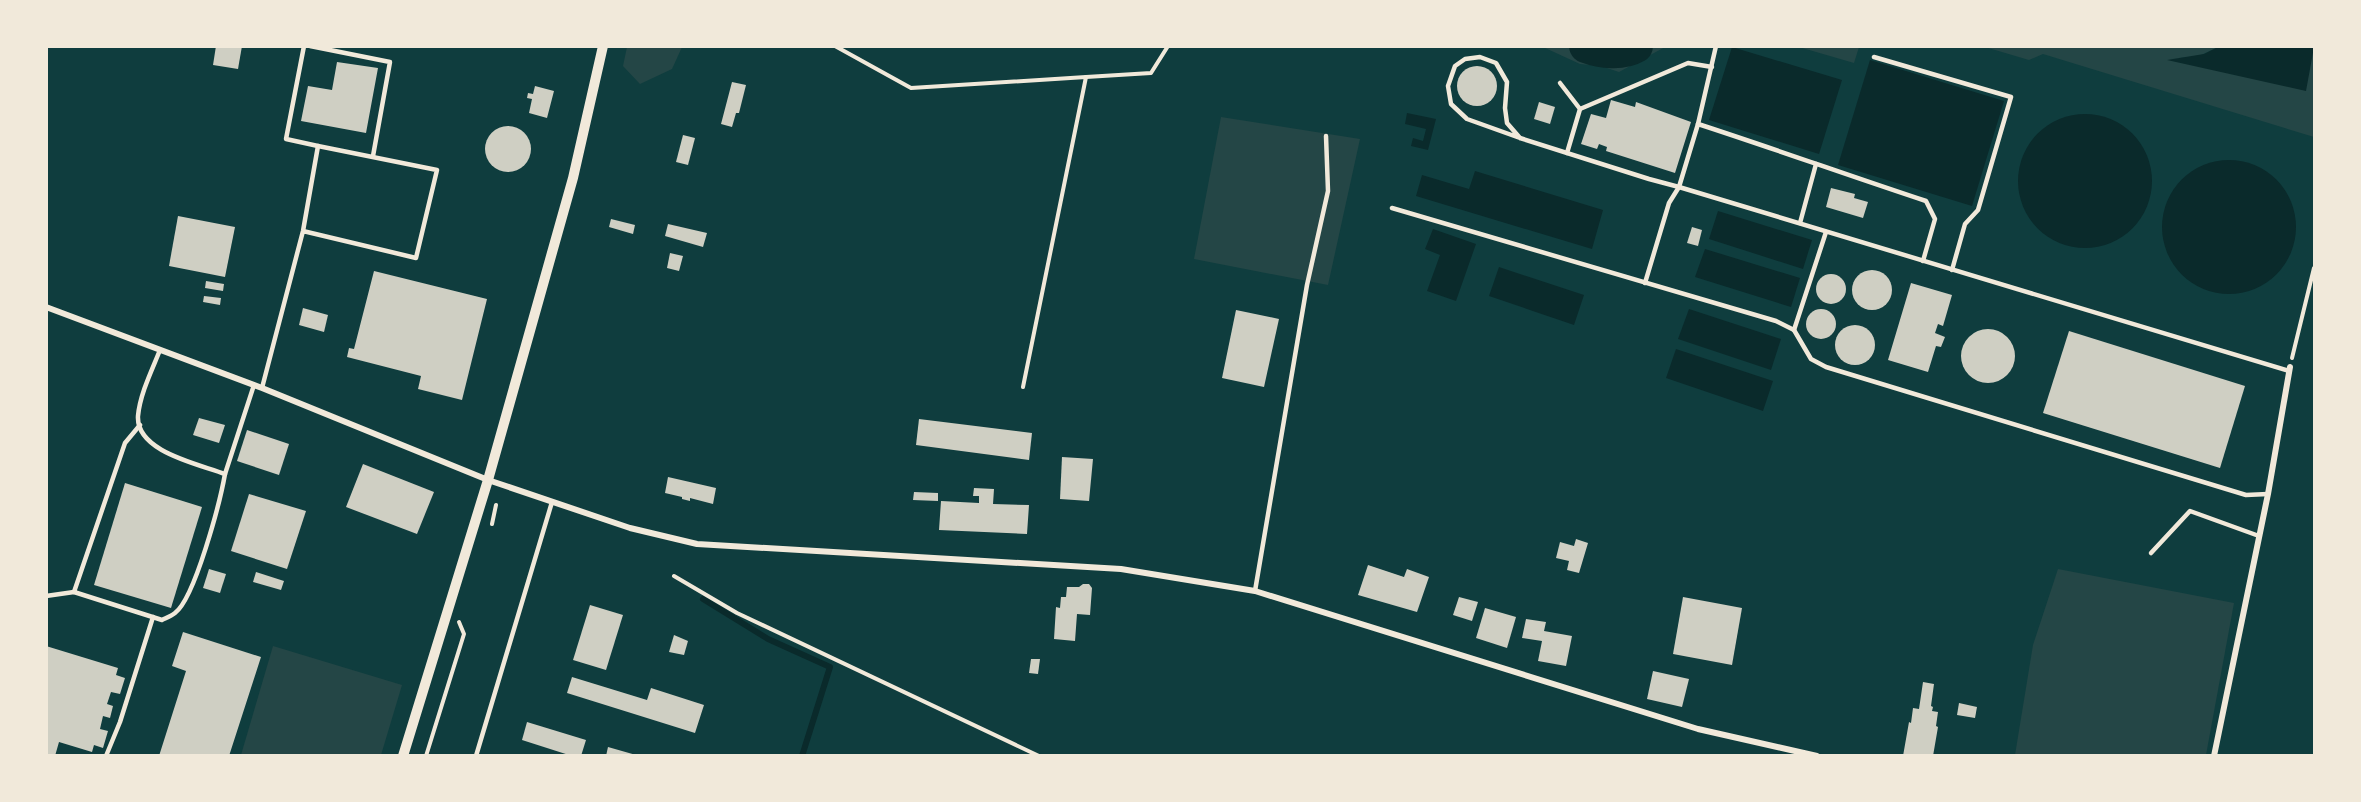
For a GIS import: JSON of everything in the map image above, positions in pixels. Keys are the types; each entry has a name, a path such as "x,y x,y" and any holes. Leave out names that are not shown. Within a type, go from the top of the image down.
{"street":[{"path":"403,756 488,480 573,178 603,46"},
{"path":"46,307 262,388 488,480 630,528 697,544 1121,569 1256,591 1698,729 1817,756"},
{"path":"2214,756 2268,494 2289,369"}],"lane":[{"path":"303,231 416,258 438,170 286,139 304,46"},
{"path":"310,46 390,62 373,156"},
{"path":"1645,283 1669,204 1679,187 1698,124 1716,46"},
{"path":"1520,138 1507,123 1504,108 1507,82 1496,63 1480,57 1465,59 1455,66 1448,86 1450,104 1467,118 1520,138 1649,179 2289,369"},
{"path":"1874,57 2011,98 1978,210 1965,224 1952,270"},
{"path":"1567,153 1581,109 1688,63 1712,67"},
{"path":"1560,82 1581,109"},
{"path":"1698,124 1926,201 1935,219 1923,261"},
{"path":"1256,591 1307,285 1328,191 1326,136"},
{"path":"262,388 303,231 318,146"},
{"path":"1800,224 1816,164"},
{"path":"1392,208 1776,321 1794,330 1811,359 1826,367 2246,495 2268,494"},
{"path":"1794,330 1826,232"},
{"path":"160,350 138,418 142,436 159,450 225,474"},
{"path":"46,596 74,592 162,620 176,613 188,596 218,508 225,474 254,385"},
{"path":"74,592 125,443 140,425"},
{"path":"476,756 552,502"},
{"path":"2151,553 2190,511 2259,536"},
{"path":"106,756 120,722 153,617"}],"path":[{"path":"835,46 911,88 1151,73 1168,46"},
{"path":"1023,387 1086,77"},
{"path":"2289,369 2314,268"},
{"path":"488,480 496,498 497,509 491,528"},
{"path":"674,576 737,613 1039,756"},
{"path":"426,756 464,634 459,621"}],"shaded area":[{"path":"627,46 682,47 672,69 640,84 623,66"},
{"path":"1859,46 1854,63 1799,47"},
{"path":"1543,47 1665,47 1619,72 1601,66 1580,64"},
{"path":"1732,47 1842,80 1819,154 1709,120"},
{"path":"1985,47 2218,47 2199,56 2169,59 2314,47 2314,137 2043,54 2029,60"},
{"path":"2218,47 2314,47 2306,91 2167,60 2204,54"},
{"path":"1870,60 2004,101 1972,206 1838,165"},
{"path":"1407,113 1436,119 1428,150 1411,146 1413,138 1423,141 1426,129 1405,124"},
{"path":"2085,114 2111,119 2132,134 2147,155 2152,181 2147,207 2132,228 2111,243 2085,248 2059,243 2038,228 2023,207 2018,181 2023,155 2038,134 2059,119"},
{"path":"1221,117 1360,139 1328,285 1194,259"},
{"path":"2229,160 2255,165 2276,180 2291,201 2296,227 2291,253 2276,274 2255,289 2229,294 2203,289 2182,274 2167,253 2162,227 2167,201 2182,180 2203,165"},
{"path":"1475,171 1603,210 1592,249 1416,196 1422,175 1469,189"},
{"path":"1718,211 1812,240 1803,269 1709,239"},
{"path":"1433,229 1476,244 1456,301 1427,291 1440,255 1425,249"},
{"path":"1705,249 1800,278 1791,307 1695,277"},
{"path":"1499,267 1584,295 1574,325 1489,296"},
{"path":"1689,309 1781,339 1771,370 1678,339"},
{"path":"1676,349 1773,381 1763,411 1666,378"},
{"path":"2058,569 2234,603 2206,755 2015,755 2033,645"},
{"path":"273,646 402,685 381,755 241,755"}],"building":[{"path":"216,46 242,46 238,69 213,65"},
{"path":"337,62 378,68 366,133 301,121 308,86 332,90"},
{"path":"1477,66 1485,67 1491,72 1496,78 1496,94 1491,100 1485,105 1477,106 1469,105 1463,100 1458,94 1457,86 1458,78 1463,72 1469,67"},
{"path":"732,82 746,85 739,113 736,113 732,127 721,124"},
{"path":"535,86 554,91 547,118 529,113 532,99 527,98 528,93 533,94"},
{"path":"1611,100 1635,107 1636,102 1691,122 1675,173 1606,151 1607,147 1599,144 1597,149 1581,144 1591,114 1606,118"},
{"path":"1539,102 1555,107 1550,124 1534,119"},
{"path":"508,126 524,133 531,149 524,165 508,172 492,165 485,149 492,133"},
{"path":"683,135 695,138 688,165 676,162"},
{"path":"1831,188 1855,194 1854,198 1868,202 1863,218 1826,207"},
{"path":"178,216 235,227 225,277 169,266"},
{"path":"611,219 635,225 633,234 609,227"},
{"path":"668,224 707,233 703,247 665,236"},
{"path":"1692,227 1702,230 1698,246 1687,243"},
{"path":"670,253 683,256 679,271 667,268"},
{"path":"1872,270 1886,276 1892,290 1886,304 1872,310 1858,304 1852,290 1858,276"},
{"path":"374,271 487,299 462,400 418,389 421,376 347,357 349,348 354,349"},
{"path":"1831,274 1842,278 1846,289 1842,300 1831,304 1820,300 1816,289 1820,278"},
{"path":"206,281 224,284 223,291 205,288"},
{"path":"1911,283 1952,295 1943,326 1938,324 1935,333 1945,337 1941,347 1936,346 1928,372 1888,360"},
{"path":"204,296 221,298 220,305 203,302"},
{"path":"303,308 328,315 324,332 299,325"},
{"path":"1821,309 1832,313 1836,324 1832,335 1821,339 1810,335 1806,324 1810,313"},
{"path":"1236,310 1279,319 1264,387 1222,378"},
{"path":"1855,325 1869,331 1875,345 1869,359 1855,365 1841,359 1835,345 1841,331"},
{"path":"1983,329 1993,329 2003,333 2011,341 2015,356 2011,371 2003,379 1993,383 1983,383 1973,379 1965,371 1961,361 1961,351 1965,341 1973,333"},
{"path":"2069,331 2245,386 2220,468 2043,413"},
{"path":"199,418 225,425 219,443 193,435"},
{"path":"919,419 1032,433 1029,460 916,445"},
{"path":"247,430 289,444 279,475 237,461"},
{"path":"1062,457 1093,459 1089,501 1060,499"},
{"path":"363,464 434,492 417,534 346,507"},
{"path":"668,477 716,488 713,504 690,498 690,501 665,493"},
{"path":"125,483 202,507 171,608 94,585"},
{"path":"974,488 994,489 993,504 1029,505 1027,534 939,530 941,501 979,503 979,496 973,496"},
{"path":"914,492 938,493 938,501 913,500"},
{"path":"249,494 306,511 287,569 231,551"},
{"path":"1576,539 1588,543 1579,573 1567,570 1569,561 1556,558 1560,542 1574,546"},
{"path":"1368,565 1404,577 1407,569 1429,577 1417,612 1358,595"},
{"path":"209,569 226,574 220,593 203,588"},
{"path":"256,572 284,581 281,590 253,582"},
{"path":"1089,584 1092,588 1090,615 1077,614 1075,641 1054,639 1056,607 1060,608 1061,597 1066,597 1067,587 1079,587"},
{"path":"1459,597 1478,602 1472,621 1453,615"},
{"path":"1683,597 1742,608 1732,665 1673,654"},
{"path":"590,605 623,615 606,670 573,660"},
{"path":"1485,608 1516,617 1507,648 1476,638"},
{"path":"1526,619 1546,622 1544,631 1572,636 1566,666 1538,661 1542,641 1522,638"},
{"path":"183,632 261,657 229,756 159,756 186,671 172,666"},
{"path":"674,635 688,641 684,655 669,652"},
{"path":"46,646 118,668 116,675 125,678 120,694 111,692 107,704 113,706 110,718 103,716 100,729 108,731 103,748 94,745 92,752 59,742 55,756 46,756"},
{"path":"1031,659 1040,659 1038,674 1029,673"},
{"path":"1653,671 1689,679 1682,707 1647,699"},
{"path":"572,677 647,700 651,688 704,705 695,733 567,693"},
{"path":"1923,682 1934,684 1931,706 1932,711 1938,712 1933,756 1903,756 1913,708 1919,709"},
{"path":"1959,703 1977,707 1975,718 1957,715"},
{"path":"527,722 586,740 581,756 572,756 522,740"},
{"path":"608,747 636,755 636,756 606,756"}],"waterway":[{"path":"1586,46 1612,51 1636,46"},
{"path":"703,599 768,639 830,667 802,756"}]}
